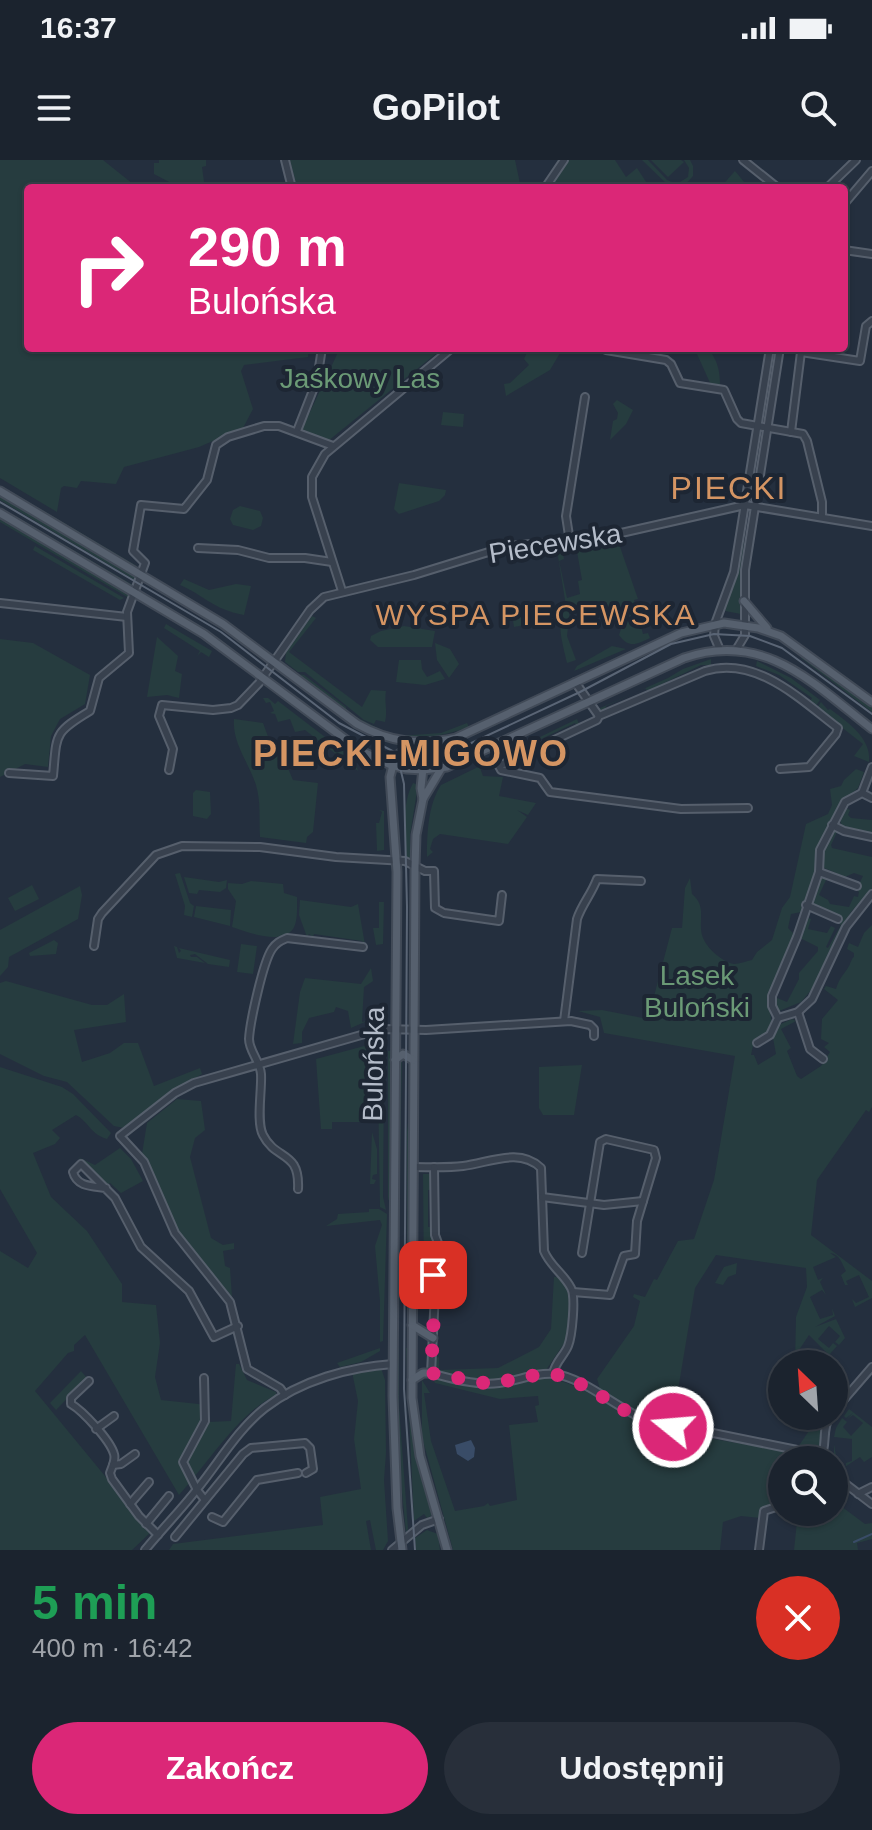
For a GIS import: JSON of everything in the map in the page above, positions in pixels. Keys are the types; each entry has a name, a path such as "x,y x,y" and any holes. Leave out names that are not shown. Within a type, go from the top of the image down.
{"main road":[{"path":"0,491 223,624 367,729 393,739 414,742 456,738 681,633 715,624 746,625 768,630 790,642 872,702"},
{"path":"0,513 198,630 361,751 391,765 423,770 441,769 684,658 720,650 762,654 787,665 872,729"},
{"path":"744,601 768,630"},
{"path":"391,765 399,752 414,742"},
{"name":"Bulońska","path":"414,742 422,757 423,799"},
{"name":"Bulońska","path":"391,765 397,861 393,1364 401,1546"},
{"name":"Bulońska","path":"441,769 423,799 416,835 412,1380 417,1439 447,1550"},
{"path":"395,1060 403,1054 413,1060"},
{"path":"412,1325 433,1338"},
{"path":"412,1380 423,1373 431,1373"}],"street":[{"path":"285,160 291,184"},
{"path":"548,184 564,160"},
{"path":"743,160 772,184"},
{"path":"829,184 856,160"},
{"path":"848,199 872,171"},
{"path":"848,251 872,254"},
{"path":"812,352 860,361 865,329 872,321"},
{"path":"297,431 315,386 321,352"},
{"path":"342,591 312,497 311,483 317,463 333,446 447,352"},
{"path":"617,352 669,361 680,383 724,390 739,422 799,433 805,437 822,502 822,517"},
{"path":"720,650 714,636 715,624 734,572 769,352"},
{"path":"736,650 744,637 746,625 745,570 779,352"},
{"path":"791,432 801,352"},
{"path":"570,542 566,516 585,397"},
{"path":"9,773 53,776 61,731 90,711 99,678 129,653 127,617 145,561 133,551 141,505 184,509 207,480 219,441 264,426 297,431 333,446"},
{"name":"Piecewska","path":"169,770 173,749 159,716 162,705 213,710 238,705 263,677 318,601 342,591 427,572 508,546 611,536 745,505 872,526"},
{"path":"198,548 238,550 269,558 296,557 332,562"},
{"path":"0,603 127,617"},
{"path":"748,808 681,809 550,792 540,778 501,770 499,766 597,720 599,716 714,668 753,672 781,685 838,728 809,767 780,769"},
{"path":"575,682 599,716"},
{"path":"778,1018 772,1006 772,996 797,937 819,872 820,850 847,800 862,793 872,767"},
{"path":"862,793 872,798"},
{"path":"832,825 872,837"},
{"path":"94,946 98,919 102,913 151,860 170,848 182,846 260,847 405,861 415,867 434,871 434,905 439,912 499,921 502,895"},
{"path":"819,872 857,886"},
{"path":"564,1021 581,907 591,897 597,879 641,881"},
{"path":"757,1043 770,1035 778,1018 798,1012 812,999 846,927 872,894"},
{"path":"806,905 838,919"},
{"path":"298,1189 296,1166 274,1148 261,1132 259,1063 250,1045 250,1036 261,983 275,945 290,938 363,947"},
{"path":"798,1012 810,1049 823,1059"},
{"path":"285,1395 280,1388 247,1369 230,1302 172,1228 144,1162 120,1136 181,1089 259,1063 382,1029 414,1030 564,1021 590,1025 594,1036"},
{"path":"573,1292 607,1295 613,1290 624,1256 635,1254 636,1227 656,1158 650,1148 604,1139 600,1142 582,1253"},
{"path":"413,1167 462,1166 518,1157 531,1160 541,1168 544,1251 573,1292 569,1342 555,1364 553,1374"},
{"path":"106,1188 82,1185 73,1172 81,1164 106,1188 119,1203 141,1247 192,1295 214,1337 238,1326"},
{"path":"434,1167 435,1235 440,1248 431,1257 435,1293 431,1373 490,1384 553,1374 571,1379 644,1419 777,1446"},
{"path":"542,1197 604,1205 643,1201"},
{"path":"145,1550 247,1425 266,1407 285,1395 353,1368 393,1364"},
{"path":"848,1395 872,1367"},
{"path":"204,1378 205,1421 183,1462 205,1500"},
{"path":"89,1381 70,1401 83,1412 114,1452 110,1476 158,1535"},
{"path":"96,1429 114,1416"},
{"path":"175,1537 251,1448 305,1443 310,1448 313,1469 257,1480 223,1522 212,1517"},
{"path":"113,1465 121,1464 135,1454"},
{"path":"130,1504 149,1482"},
{"path":"848,1486 872,1504"},
{"path":"858,1494 872,1487"},
{"path":"146,1524 169,1496"},
{"path":"759,1550 764,1511 768,1510"},
{"path":"392,1550 401,1546 422,1525 439,1519"}],"green space":[{"path":"0,160 103,160 133,184 24,184 24,352 309,352 308,357 244,365 241,371 253,409 243,428 199,447 124,467 116,484 81,481 77,488 64,486 57,512 0,478"},
{"path":"159,160 206,160 206,166 202,167 204,182 171,183 154,174 154,163 159,163"},
{"path":"290,160 515,160 520,184 296,184"},
{"path":"569,160 615,160 626,177 637,168 647,184 554,184"},
{"path":"642,160 648,160 667,180 677,184 667,184"},
{"path":"651,160 681,160 684,162 668,177"},
{"path":"684,160 690,160 693,176 686,184 677,184 688,177 689,168"},
{"path":"735,171 746,184 724,184"},
{"name":"Jaśkowy Las","path":"338,352 438,352 328,441 302,429"},
{"path":"527,352 561,352 550,370 506,396 504,384 510,383 529,365 524,359"},
{"path":"687,352 710,352 717,365 720,385 711,385 697,354"},
{"path":"617,400 633,410 626,424 610,440 613,421 617,419 618,413 613,404"},
{"path":"443,412 464,414 463,427 441,425"},
{"path":"399,483 446,490 445,495 439,501 399,514 394,509"},
{"path":"0,485 137,566 132,565"},
{"path":"0,495 136,575 135,580 0,500"},
{"path":"240,506 260,511 263,518 261,526 253,530 233,525 230,519 233,510"},
{"path":"0,507 133,585 133,586 130,586"},
{"path":"0,517 127,592 129,598 0,522"},
{"path":"745,524 741,614 725,611 737,571"},
{"path":"618,541 638,599 634,600 643,634 648,633 650,638 637,643 626,642 619,635 621,629 607,604 582,603 570,609 567,636 576,660 567,663 560,626 566,606 557,550 562,549 564,559 559,561 567,598 580,594 578,581 582,580 576,546 584,548"},
{"path":"35,546 124,598 120,600 33,550"},
{"path":"184,579 209,590 236,584 251,586 244,615 216,606 180,585"},
{"path":"563,605 555,619 514,627 512,614"},
{"path":"312,616 316,618 289,652 362,707 371,690 386,691 385,722 376,720 374,724 364,720 305,672 298,672 285,662 286,652"},
{"path":"166,624 212,651 209,657 201,652 197,656 200,651 164,628"},
{"path":"404,626 435,631 432,647 378,647 370,640 371,636 381,631"},
{"path":"157,637 178,656 175,671 182,674 179,698 167,695 147,697"},
{"path":"0,639 33,643 90,675 85,704 60,719 51,736 48,767 25,764 0,777"},
{"path":"435,643 450,649 459,664 449,678 437,660"},
{"path":"612,646 626,649 574,671 577,666"},
{"path":"801,658 872,707 872,712"},
{"path":"711,659 711,665 701,665 648,691 645,688"},
{"path":"399,660 421,660 427,677 440,671 445,679 425,685 396,682"},
{"path":"757,661 791,678 820,700 815,707 809,703 812,698 779,675 756,666"},
{"path":"297,674 304,675 346,707 347,712 330,700"},
{"path":"263,698 275,704 278,701 355,760 358,771 305,730 295,732 290,719 278,722 275,714 270,713 274,711 270,702 266,703"},
{"path":"821,702 862,738 869,753 869,762 854,756 863,744 817,708"},
{"path":"234,719 263,723 274,753 281,752 293,780 318,783 313,832 306,843 260,837 258,791 238,745"},
{"path":"577,719 580,726 577,727 575,723 480,768 483,776 503,777 499,796 536,803 528,815 517,810 527,817 508,844 440,834 433,839 430,849 433,852 427,857 431,810 441,785"},
{"path":"467,723 469,727 436,736 398,736 441,733"},
{"name":"Lasek Buloński","path":"856,769 864,772 858,788 842,802 818,847 815,874 801,912 791,914 788,928 795,935 768,996 772,1026 754,1041 751,1055 754,1055 758,1065 776,1054 773,1038 781,1024 792,1019 796,1021 781,1029 791,1048 787,1051 797,1076 801,1079 821,1066 830,1052 824,1047 829,1043 821,1039 822,1019 838,1000 824,989 826,986 836,989 854,957 854,953 847,949 849,943 858,947 864,933 872,925 872,1107 869,1112 866,1110 817,1180 811,1235 872,1281 872,1298 855,1307 852,1299 856,1303 869,1297 859,1275 846,1281 848,1285 845,1285 841,1275 846,1271 836,1255 830,1253 836,1257 813,1267 818,1280 823,1278 820,1282 826,1295 822,1290 810,1297 820,1319 833,1315 832,1308 835,1316 815,1327 836,1319 845,1338 839,1345 835,1342 840,1336 829,1326 818,1339 829,1348 833,1343 837,1346 833,1350 824,1350 809,1335 799,1350 795,1350 796,1317 807,1287 806,1268 716,1255 695,1288 675,1408 679,1422 648,1416 608,1398 597,1379 634,1326 640,1301 633,1297 634,1294 645,1297 678,1241 694,1239 714,1180 735,1056 604,1033 600,1017 578,1011 602,1010 648,1019 672,928 682,928 685,888 690,878 692,894 701,908 702,935 710,949 729,963 752,960 772,940 782,908 790,897 806,824 828,814 832,805 830,789 841,786"},
{"path":"413,783 418,785 410,835 411,861 406,857 405,819"},
{"path":"196,790 210,792 211,814 207,819 193,816 193,793"},
{"path":"846,808 850,810 848,815 851,818 872,820 872,834 842,826 840,820"},
{"path":"379,810 384,811 384,850 377,851 376,823 379,823 382,812"},
{"path":"838,830 832,848 872,857 872,889 851,912 812,989 801,1002 779,1011 774,1001 777,998 787,1002 799,973 818,951 818,947 800,938 806,917 811,919 808,929 827,933 831,926 835,928 828,948 841,925 838,923 840,918 811,903 820,877 827,878 819,895 830,904 849,907 854,896 858,897 856,890 863,876 854,873 845,877 822,867 822,850 831,833"},
{"path":"180,873 190,903 194,906 192,917 184,915 185,906 175,874"},
{"path":"184,877 219,882 227,880 226,888 220,892 199,890 197,894 189,893"},
{"path":"251,881 283,884 284,893 297,897 296,922 288,934 264,936 232,927 236,901 228,889 228,883"},
{"path":"32,885 39,899 15,911 8,898"},
{"path":"80,886 82,895 78,919 9,957 8,967 0,976 0,930"},
{"path":"300,900 351,907 358,904 365,945 362,941 314,934 307,937 299,915"},
{"path":"379,902 384,902 383,944 376,945 373,928 379,928"},
{"path":"196,906 231,910 230,926 194,917"},
{"path":"54,940 58,943 56,954 30,956 29,953"},
{"path":"241,944 257,946 253,974 237,972"},
{"path":"174,946 179,953 179,948 230,960 229,967 208,964 195,954 190,955 205,963 177,958"},
{"path":"371,968 373,981 364,987 362,1022 367,1021 351,1028 348,1011 336,1007 334,1012 309,1018 302,1032 302,1043 293,1044 300,992 305,978 361,984"},
{"path":"6,981 92,1005 107,1005 124,994 126,1022 74,1030 82,1062 110,1053 124,1043 138,1043 154,1086 200,1068 202,1074 166,1096 124,1128 114,1126 67,1082 44,1076 0,1054 0,983"},
{"path":"368,1045 369,1116 372,1116 372,1122 332,1122 332,1129 321,1129 316,1059"},
{"path":"388,1051 392,1051 390,1207 388,1197"},
{"path":"402,1057 399,1307 397,1307 398,1061"},
{"path":"582,1065 574,1115 543,1115 539,1108 539,1067"},
{"path":"0,1067 62,1087 73,1094 111,1133 107,1139 101,1137 76,1115 52,1130 60,1138 55,1144 33,1153 51,1197 87,1231 122,1284 122,1302 156,1305 160,1343 155,1377 161,1400 208,1405 208,1422 231,1421 236,1364 239,1364 247,1380 276,1392 248,1414 179,1495 85,1335 74,1345 74,1351 68,1353 35,1391 151,1532 132,1550 0,1550 0,1251 28,1268 37,1253 0,1189"},
{"path":"384,1076 383,1197 386,1210 380,1207 378,1086"},
{"path":"177,1099 201,1101 205,1130 195,1138 190,1157 211,1238 223,1245 234,1243 234,1249 223,1251 225,1266 230,1268 232,1297 172,1223 142,1154 147,1123"},
{"path":"407,1122 410,1151 409,1307 407,1307"},
{"path":"372,1132 377,1149 377,1174 373,1175 372,1179 376,1180 374,1184 370,1184"},
{"path":"120,1148 131,1159 143,1181 121,1193 110,1183 107,1185 78,1157 95,1165"},
{"path":"423,1174 433,1174 432,1190 428,1190 428,1227 433,1227 435,1245 427,1251 432,1282 424,1284"},
{"path":"369,1209 379,1209 387,1214 383,1341 380,1342 375,1246 382,1225 380,1220 326,1226 337,1219 338,1214 369,1212"},
{"path":"737,1263 736,1274 728,1277 723,1285 715,1283 724,1267"},
{"path":"554,1277 558,1277 568,1288 570,1295 567,1339 546,1370 501,1381 437,1371 434,1358 439,1357 439,1370 498,1368 539,1347 551,1329"},
{"path":"380,1348 380,1351 361,1362 340,1367 337,1363"},
{"path":"396,1348 399,1348 406,1532 398,1454"},
{"path":"406,1348 409,1348 412,1433 434,1514 427,1518 424,1514 414,1521"},
{"path":"381,1368 385,1380 384,1480 388,1541 383,1550 376,1550 370,1520 366,1521 371,1550 169,1550 173,1544 323,1525 320,1497 361,1489 354,1439 358,1401 352,1372"},
{"path":"81,1371 87,1378 56,1410 50,1403"},
{"path":"538,1378 553,1379 581,1389 651,1425 768,1448 768,1508 762,1510 761,1518 741,1516 723,1522 720,1550 453,1550 422,1437 422,1380 430,1393 424,1393 431,1441 455,1511 517,1500 509,1425 538,1422 535,1406 539,1405 538,1396 500,1399 435,1383 433,1379 493,1388"},
{"path":"849,1409 872,1427 872,1457 864,1462 860,1457 848,1465 852,1461 852,1439 834,1437 836,1430 846,1430 851,1436 863,1423 853,1415 848,1418 853,1413 848,1417"},
{"path":"810,1430 821,1430 820,1446 799,1446"},
{"path":"848,1511 865,1524 872,1523 872,1539 857,1543 858,1550 794,1550 797,1526 848,1526"},
{"path":"427,1530 438,1534 440,1550 416,1550 415,1538"}],"water":[{"path":"471,1440 475,1448 474,1457 468,1461 457,1454 455,1445"}],"waterway":[{"path":"854,1542 872,1534"}],"tram line":[{"path":"0,502 221,632 339,723 402,756 423,757 467,745 580,692 671,644 714,634 750,636 782,648 872,714"},
{"path":"388,752 400,767 404,784 407,907 404,1389 415,1550"}],"district":[{"name":"PIECKI","path":"729,488"},
{"name":"WYSPA PIECEWSKA","path":"536,615"},
{"name":"PIECKI-MIGOWO","path":"411,753"}],"route":[{"path":"433,1275 431,1373 490,1384 532,1375 558,1375 585,1386 629,1413 673,1427"}]}
